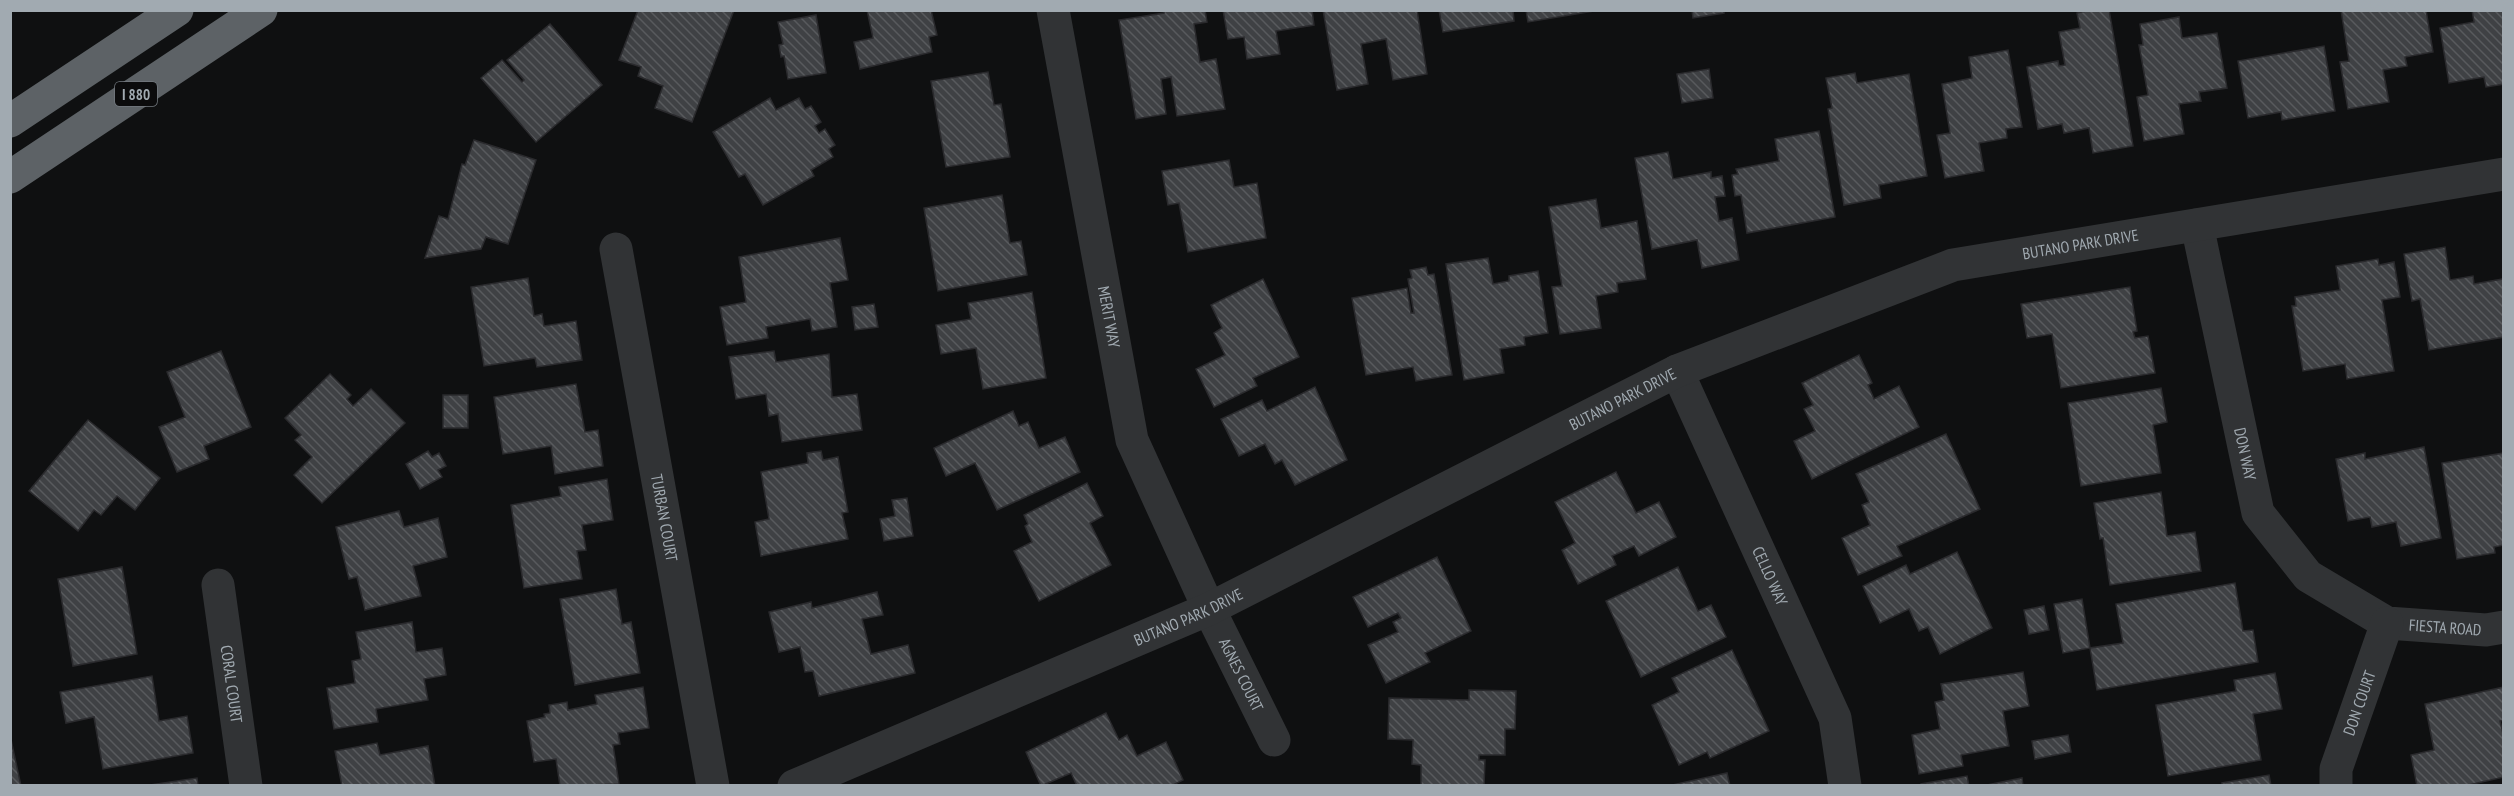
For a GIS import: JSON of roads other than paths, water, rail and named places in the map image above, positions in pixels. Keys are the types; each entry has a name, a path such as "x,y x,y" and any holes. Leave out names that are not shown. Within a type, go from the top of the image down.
{"highway":[{"path":"10,121 177,10"},
{"name":"I 880","path":"10,177 261,10"}],"street":[{"name":"MERIT WAY","path":"1053,10 1132,440 1209,609"},
{"name":"BUTANO PARK DRIVE","path":"794,786 1209,609 1677,371 1953,265 2504,174"},
{"name":"DON WAY","path":"2197,225 2258,513 2308,576 2387,623"},
{"name":"TURBAN COURT","path":"616,249 713,786"},
{"name":"CELLO WAY","path":"1677,371 1835,718 1845,786"},
{"name":"CORAL COURT","path":"219,585 246,786"},
{"name":"AGNES COURT","path":"1209,609 1275,740"},
{"name":"FIESTA ROAD","path":"2387,623 2486,630 2504,627"},
{"name":"DON COURT","path":"2336,786 2336,770 2387,623"}]}
